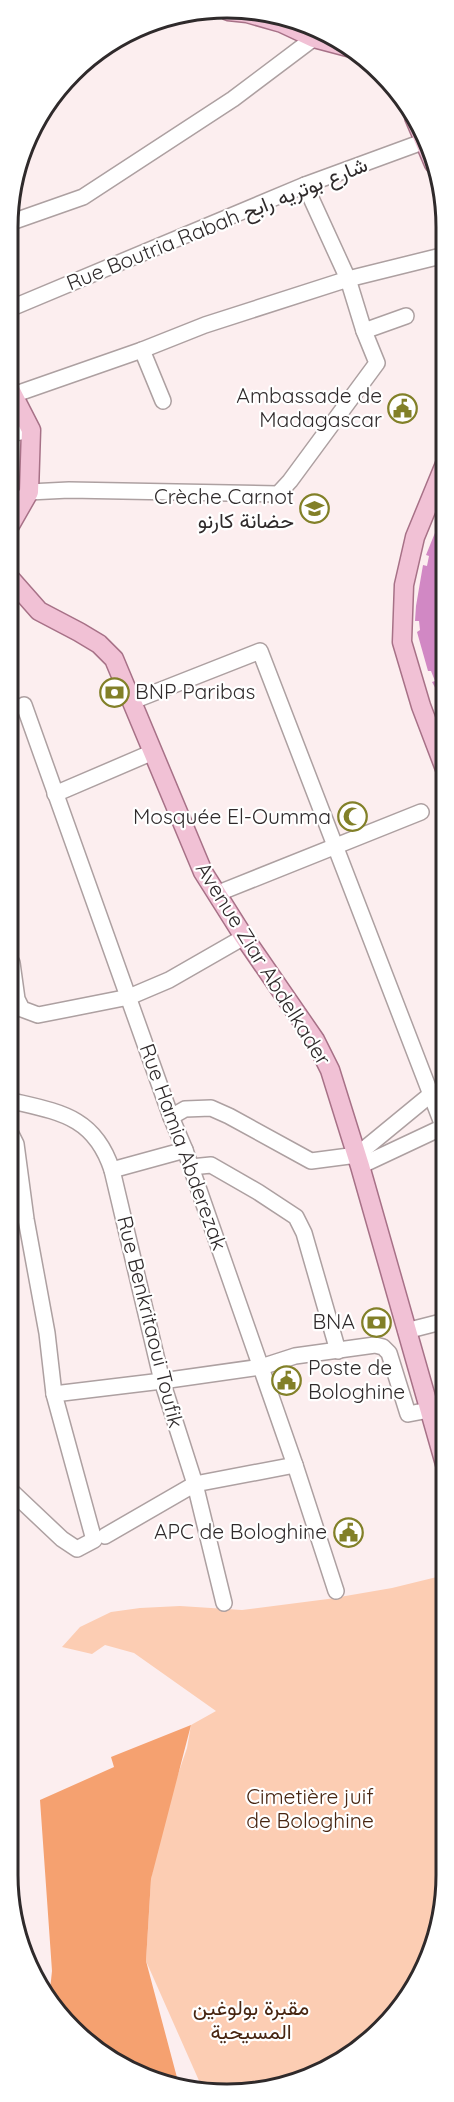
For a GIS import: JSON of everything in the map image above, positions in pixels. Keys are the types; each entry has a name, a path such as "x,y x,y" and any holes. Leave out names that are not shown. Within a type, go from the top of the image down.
{"main road":[{"path":"307,35 314,38"},
{"path":"18,405 31,430 22,498"},
{"path":"436,486 415,537 404,585 402,642 421,706 436,746"},
{"name":"Avenue Ziar Abdelkader","path":"18,588 39,612 99,644 114,658 194,851 216,894 315,1040 330,1070 359,1161 436,1434"}],"street":[{"path":"19,220 84,197 233,99 314,38"},
{"name":"Rue Boutria Rabah شارع بوتريه رابح","path":"18,305 305,185 418,143"},
{"path":"22,498 69,490 278,494 290,481 377,363 364,331 348,279 305,185"},
{"path":"18,389 142,350 205,325 348,279 436,257"},
{"path":"364,331 406,316"},
{"path":"142,350 162,401"},
{"path":"18,432 31,430"},
{"path":"133,701 260,651 436,1110"},
{"name":"Rue Hamia Abderezak","path":"24,705 171,1117 191,1167 295,1465 336,1591"},
{"path":"55,794 153,752"},
{"path":"216,894 421,812"},
{"path":"18,1007 38,1015 129,997 169,980 244,937"},
{"path":"359,1161 430,1095"},
{"name":"Rue Benkritaoui Toufik","path":"18,1102 48,1109 74,1120 92,1132 106,1150 162,1381 195,1484 224,1603"},
{"path":"171,1117 185,1109 211,1108 311,1161 359,1161 436,1132"},
{"path":"112,1170 185,1150"},
{"path":"18,1159 26,1220 47,1333 54,1394 81,1498 99,1538"},
{"path":"191,1167 211,1165 296,1217 304,1233 338,1351"},
{"path":"406,1331 436,1323"},
{"path":"54,1394 261,1367 295,1356 375,1345 383,1347 389,1353 408,1414 429,1410"},
{"path":"18,1497 62,1539 77,1549 195,1484 295,1465"}],"green space":[{"name":"Cimetière juif de Bologhine","path":"436,1577 436,1875 434,1902 425,1942 408,1980 393,2002 375,2023 343,2049 294,2073 268,2080 241,2084 200,2082 146,1961 151,1879 163,1818 187,1748 191,1725 216,1711 134,1653 105,1645 92,1654 62,1647 80,1627 111,1612 180,1606 242,1610 392,1588"}],"shaded area":[{"path":"436,530 436,689 432,682 435,681 431,671 428,671 417,632 420,630 419,621 415,621 423,565 427,566 429,556 426,555"},
{"path":"191,1725 151,1879 146,1961 177,2078 122,2056 100,2041 70,2013 50,1987 52,1971 40,1800 114,1767 111,1757"}],"place":[{"name":"Ambassade de Madagascar","path":"403,408"},
{"name":"Crèche Carnot حضانة كارنو","path":"315,509"},
{"name":"BNP Paribas","path":"114,692"},
{"name":"Mosquée El-Oumma","path":"352,817"},
{"name":"BNA","path":"376,1322"},
{"name":"Poste de Bologhine","path":"287,1380"},
{"name":"APC de Bologhine","path":"348,1532"}],"park label":[{"name":"مقبرة بولوغين المسيحية","path":"251,2020"}]}
